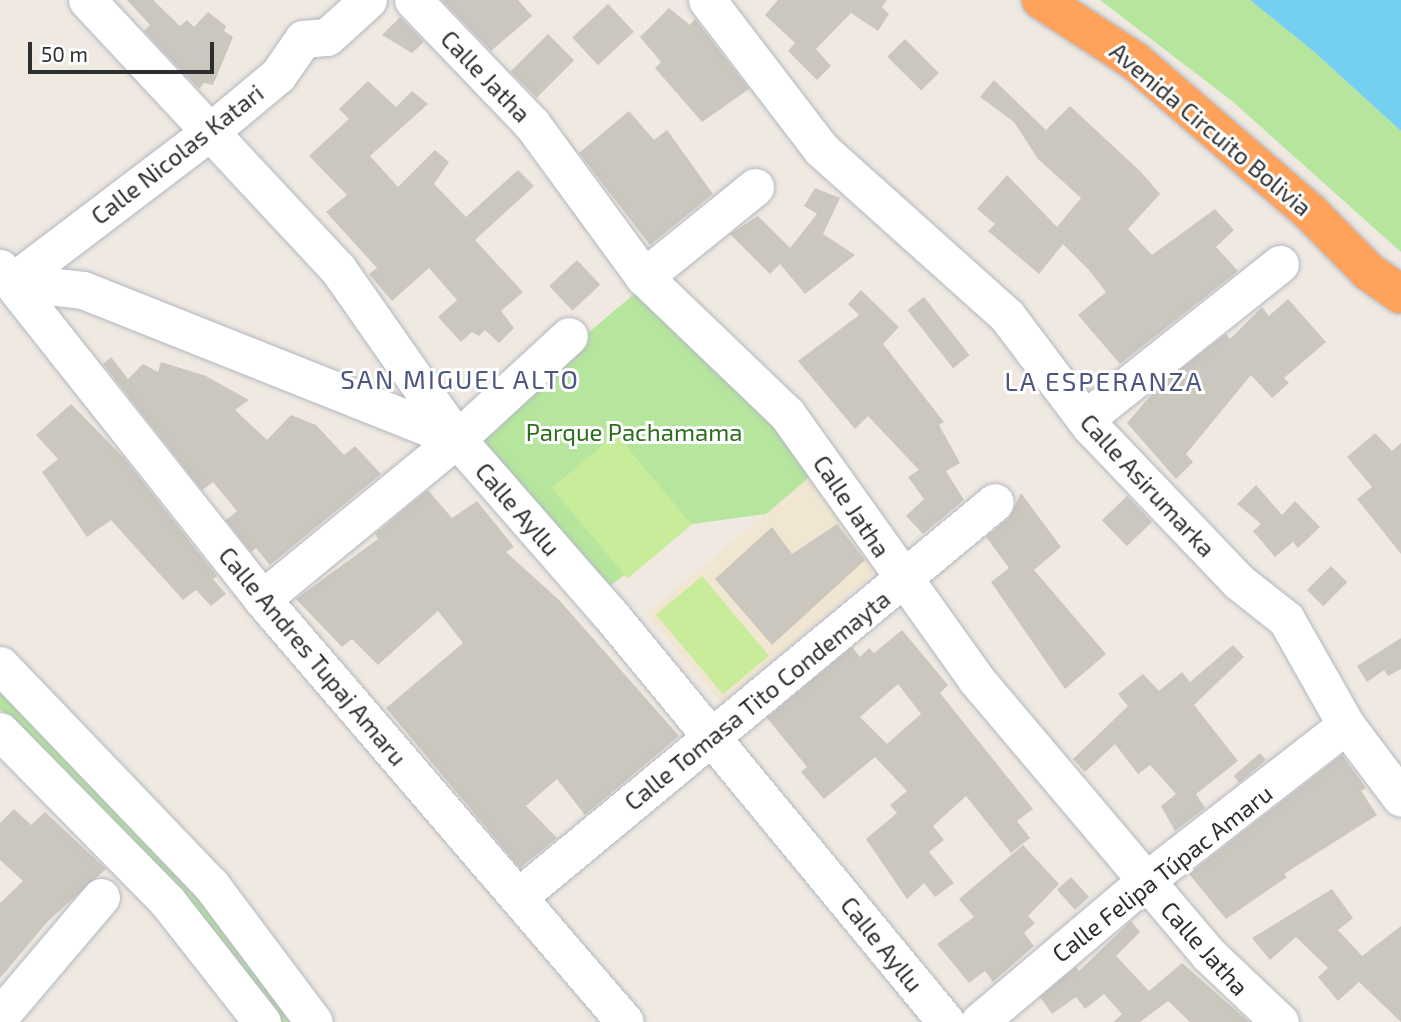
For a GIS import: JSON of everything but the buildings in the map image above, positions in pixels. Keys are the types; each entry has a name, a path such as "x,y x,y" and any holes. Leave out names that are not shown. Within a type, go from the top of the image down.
{"highway":[{"name":"Avenida Circuito Bolivia","path":"1041,0 1145,69 1311,214 1369,272 1401,294"},
{"name":"Avenida Circuito Bolivia","path":"1369,272 1401,323"}],"street":[{"name":"Calle Ayllu","path":"87,0 212,130 338,269 457,439 712,737 946,1022"},
{"name":"Calle Nicolas Katari","path":"6,275 212,130 278,75 303,39 327,37 368,0"},
{"name":"Calle Jatha","path":"413,0 532,124 644,277 787,414 843,486 902,581 1145,881 1208,954 1280,1022"},
{"name":"Calle Asirumarka","path":"707,0 821,149 1007,316 1084,419 1239,582 1286,619 1346,725 1401,798"},
{"path":"644,277 755,187"},
{"path":"1084,419 1280,264"},
{"path":"6,275 83,290 457,439"},
{"name":"Calle Andres Tupaj Amaru","path":"6,275 262,599 625,1022"},
{"path":"262,599 457,439 569,336"},
{"name":"Calle Tomasa Tito Condemayta","path":"518,897 995,502"},
{"path":"0,665 211,885 314,1022"},
{"name":"Calle Felipa Túpac Amaru","path":"980,1022 1145,881 1346,725"},
{"path":"0,732 167,901 262,1022"},
{"path":"0,1016 101,897"}],"shaded area":[{"path":"812,475 887,564 721,703 647,614"}],"green space":[{"path":"1100,0 1250,0 1312,50 1401,131 1401,252 1232,101"},
{"name":"Parque Pachamama","path":"639,290 715,352 812,475 766,514 692,524 610,586 470,432"},
{"path":"616,434 692,524 628,578 552,488"},
{"path":"702,576 769,656 723,694 656,615"},
{"path":"0,679 198,889 298,1022 274,1022 64,775 0,709"}],"water":[{"path":"1250,0 1401,0 1401,131 1312,50"}],"district":[{"name":"SAN MIGUEL ALTO","path":"460,379"},
{"name":"LA ESPERANZA","path":"1104,381"}]}
